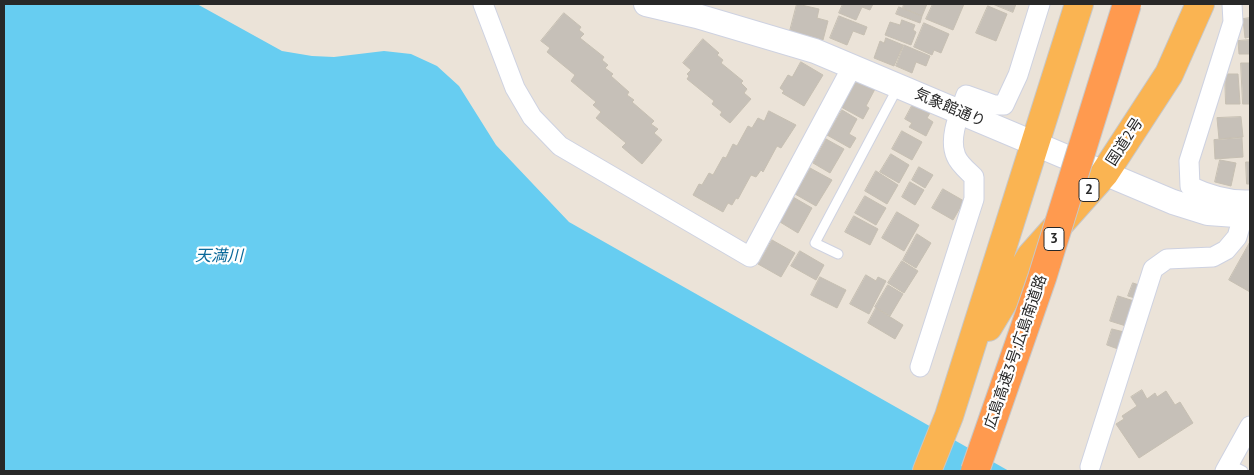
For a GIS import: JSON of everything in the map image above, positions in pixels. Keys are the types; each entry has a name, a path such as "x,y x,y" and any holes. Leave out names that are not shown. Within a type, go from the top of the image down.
{"highway":[{"name":"国道2号","path":"927,471 964,367 1079,4"},
{"name":"広島高速3号;広島南道路","path":"975,471 1042,278 1127,4"},
{"name":"国道2号","path":"964,367 1031,256 1104,174 1170,74 1200,4"}],"street":[{"path":"483,4 515,88 532,117 560,146 750,257 852,67"},
{"name":"気象館通り","path":"646,4 697,16 815,51 1173,202 1208,213 1248,211"},
{"path":"920,368 974,199 974,178 956,157 953,141 960,112 966,95 994,105 1004,105 1018,75 1040,4"},
{"path":"1090,467 1153,269 1167,259 1213,257 1226,250 1238,237 1248,211 1241,200 1208,195 1190,186 1189,161 1233,22 1232,4"},
{"path":"1232,469 1250,426"}],"lane":[{"path":"838,254 815,243 899,86"}],"water":[{"name":"天満川","path":"4,4 197,4 282,51 312,56 334,57 384,51 411,54 437,66 459,86 496,145 569,222 1009,471 4,471"}],"building":[{"path":"797,4 819,9 817,18 828,21 823,40 790,31"},
{"path":"843,4 873,4 870,10 862,7 856,20 839,13"},
{"path":"904,4 927,4 922,16 903,8"},
{"path":"933,4 964,4 953,30 926,19"},
{"path":"993,4 1016,4 1013,12"},
{"path":"988,6 1007,14 996,41 976,33"},
{"path":"899,7 922,16 920,23 896,14"},
{"path":"564,13 581,27 579,30 584,34 580,38 604,57 602,60 608,65 605,68 629,92 627,95 634,100 632,102 654,121 651,124 658,129 654,133 662,140 642,164 622,147 626,143 596,118 601,112 593,105 596,102 571,81 575,75 547,52 550,48 541,41"},
{"path":"839,16 867,27 864,35 853,31 847,45 830,38"},
{"path":"1250,18 1250,37 1245,38 1243,19"},
{"path":"902,20 915,25 913,30 916,32 911,45 885,35 890,22 900,25"},
{"path":"924,23 949,34 941,53 934,50 932,55 914,47"},
{"path":"886,38 903,45 894,66 874,58 880,41 884,43"},
{"path":"703,39 719,53 717,55 723,60 721,63 743,81 741,83 747,89 744,93 751,99 730,123 720,115 722,112 712,104 714,101 687,79 689,76 687,74 691,70 683,63"},
{"path":"1250,40 1250,54 1239,54 1238,41"},
{"path":"904,45 930,56 926,66 916,62 912,73 896,66"},
{"path":"801,62 823,75 804,106 782,93 784,91 780,88 788,75 792,77"},
{"path":"1241,63 1250,63 1250,104 1243,104"},
{"path":"1225,74 1238,74 1240,104 1226,104"},
{"path":"861,81 875,89 866,106 869,108 863,119 841,107 853,84"},
{"path":"913,104 930,113 927,118 933,122 926,136 909,127 912,123 905,119"},
{"path":"842,110 857,119 849,134 856,138 850,148 827,135"},
{"path":"769,111 796,125 781,148 777,146 763,172 761,170 756,177 751,175 738,199 736,198 732,205 728,203 723,212 693,195 699,184 702,185 709,173 713,175 723,157 726,158 733,144 737,146 748,126 752,128 758,118 764,121"},
{"path":"1241,117 1243,137 1219,139 1217,118"},
{"path":"902,131 922,142 912,160 892,149"},
{"path":"1242,138 1243,157 1215,159 1214,140"},
{"path":"826,139 844,149 830,173 813,163"},
{"path":"891,154 909,165 899,183 880,172"},
{"path":"1220,160 1236,163 1231,186 1215,182"},
{"path":"1246,162 1250,162 1250,184 1247,184"},
{"path":"919,167 933,175 925,188 912,180"},
{"path":"810,168 832,180 816,206 795,194"},
{"path":"876,171 898,185 887,204 865,191"},
{"path":"910,182 924,190 915,205 902,197"},
{"path":"943,189 964,201 953,220 932,208"},
{"path":"865,196 886,208 876,225 855,213"},
{"path":"793,197 812,208 798,233 780,222"},
{"path":"897,212 919,225 904,251 882,238"},
{"path":"854,216 878,229 870,245 845,232"},
{"path":"917,234 931,243 916,268 903,260"},
{"path":"772,240 795,253 781,277 758,264"},
{"path":"1250,242 1250,292 1229,280"},
{"path":"800,251 824,265 816,280 791,266"},
{"path":"902,261 918,271 904,293 888,283"},
{"path":"866,275 876,281 878,277 886,281 869,314 850,304"},
{"path":"820,277 846,290 837,308 811,295"},
{"path":"1133,283 1139,285 1135,298 1128,296"},
{"path":"888,285 903,294 890,316 875,307"},
{"path":"1118,296 1134,301 1126,326 1110,321"},
{"path":"876,308 903,325 895,339 868,323"},
{"path":"1112,329 1124,332 1118,349 1107,345"},
{"path":"1142,390 1147,399 1155,393 1157,397 1166,391 1175,405 1180,402 1193,423 1139,458 1116,424 1124,419 1122,416 1137,406 1131,397"}]}
